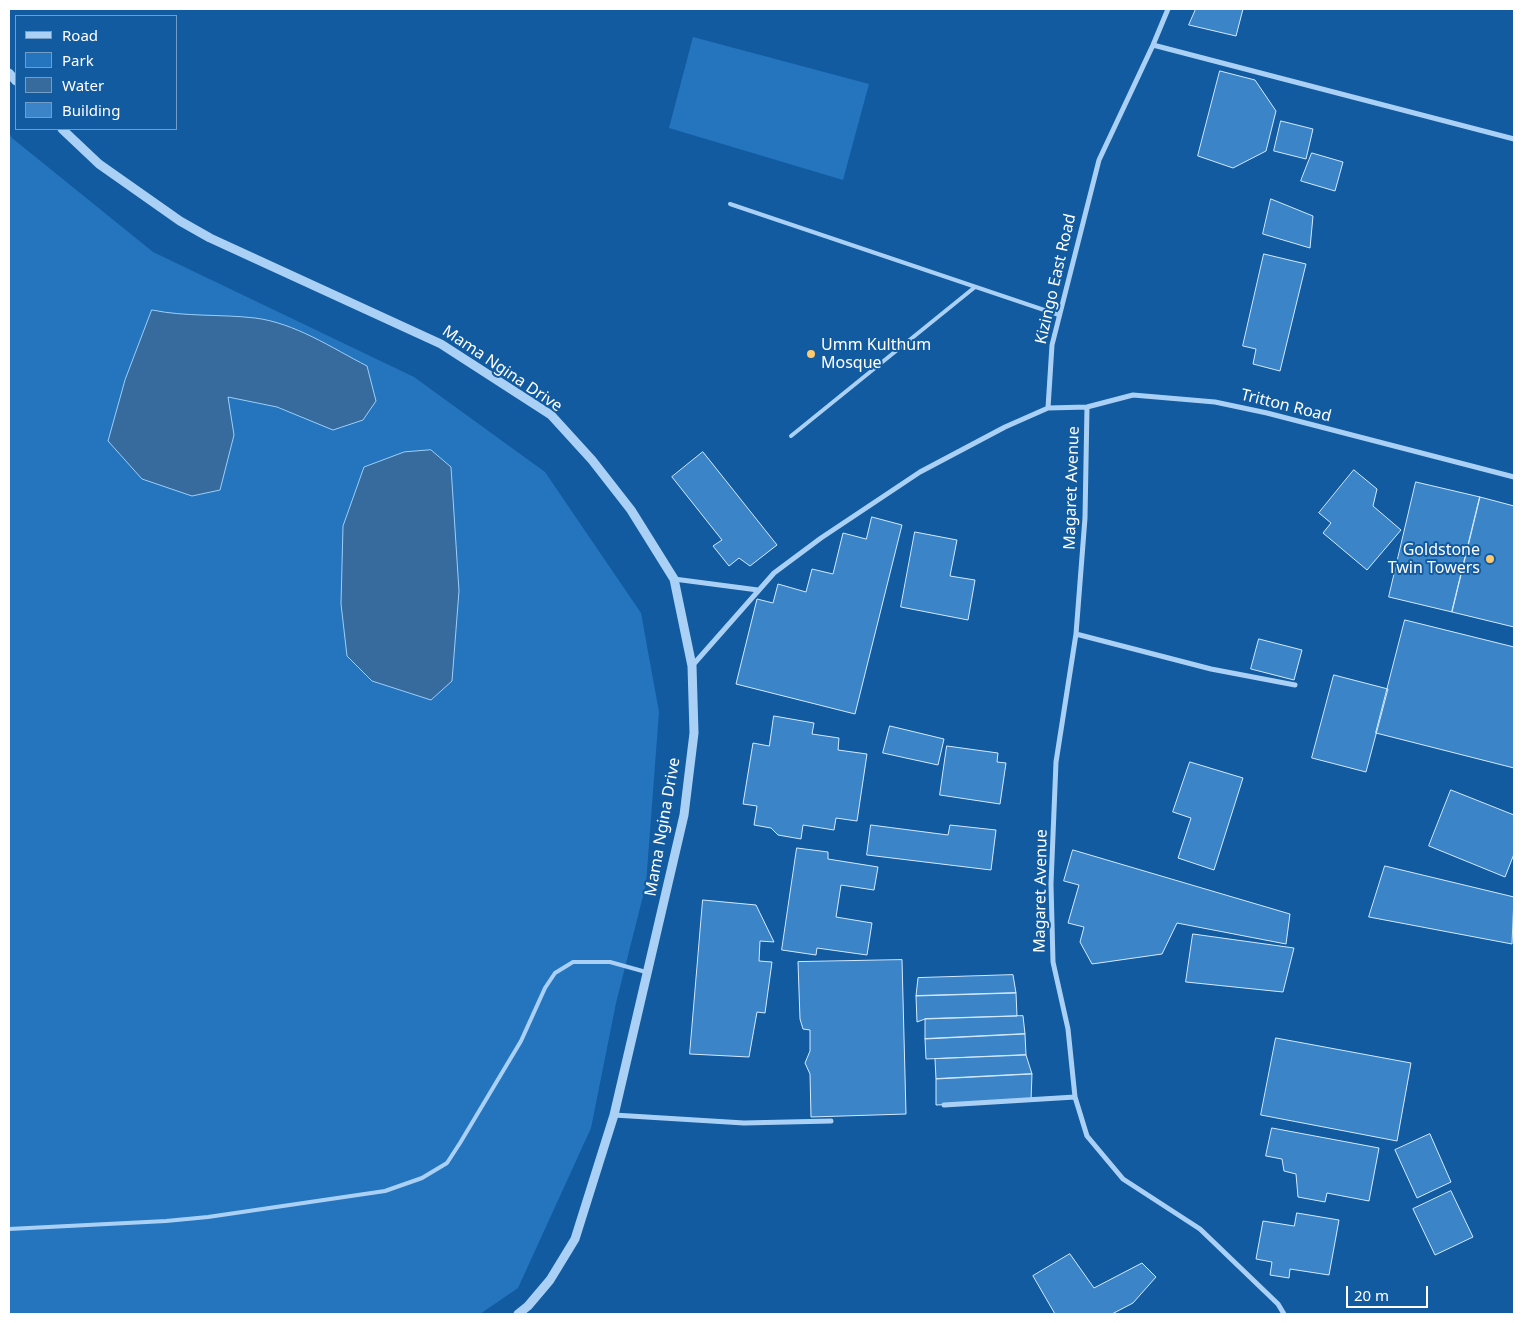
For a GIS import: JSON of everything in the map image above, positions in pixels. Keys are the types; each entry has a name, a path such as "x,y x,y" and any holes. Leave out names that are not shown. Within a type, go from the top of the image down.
{"street":[{"name":"Kizingo East Road","path":"1048,408 1052,345 1099,160 1168,9"},
{"path":"1153,45 1514,139"},
{"name":"Mama Ngina Drive","path":"63,130 99,164 210,238 441,344 551,416 592,460 631,510 674,579 692,666 694,734 684,815 614,1115 576,1239 550,1280 528,1306 518,1314"},
{"name":"Tritton Road","path":"1048,408 1087,407 1133,395 1215,402 1277,416 1514,477"},
{"name":"Magaret Avenue","path":"1087,407 1085,518 1076,634 1056,762 1051,884 1053,962 1068,1029 1075,1097 1087,1136 1123,1179 1200,1229 1278,1304 1284,1314"},
{"path":"692,666 774,573 821,538 920,472 1005,427 1048,408"},
{"path":"674,579 758,590"},
{"path":"1076,634 1211,669 1295,685"},
{"path":"944,1104 1075,1097"},
{"path":"614,1115 744,1123 831,1121"}],"lane":[{"path":"730,204 1059,315"},
{"path":"791,436 975,287"},
{"path":"9,1229 208,1217 385,1191 422,1178 447,1163 460,1143 521,1041 545,988 555,973 574,962 610,962 648,973"}],"green space":[{"path":"693,37 869,84 843,180 669,128"},
{"path":"9,133 12,138 153,252 414,377 545,472 641,613 659,712 646,884 616,1003 591,1128 518,1288 480,1314 9,1314"}],"water":[{"path":"152,310 178,314 255,318 284,325 299,331 367,366 376,401 363,420 333,430 277,407 228,397 234,435 220,490 192,496 142,479 108,441 125,380"},
{"path":"431,450 451,467 459,591 452,681 431,700 372,681 347,656 341,604 343,526 364,467 404,452"}],"building":[{"path":"1196,9 1243,9 1236,36 1189,25"},
{"path":"1220,71 1255,80 1276,111 1266,151 1233,168 1198,156"},
{"path":"1281,121 1313,129 1306,159 1274,151"},
{"path":"1312,153 1343,162 1335,191 1301,181"},
{"path":"1271,199 1313,216 1310,248 1263,234"},
{"path":"1264,254 1306,264 1280,371 1253,364 1256,349 1243,346"},
{"path":"703,452 777,545 750,566 739,558 729,566 713,546 722,540 672,477"},
{"path":"1354,470 1377,489 1373,506 1401,530 1367,570 1323,533 1331,523 1319,513"},
{"path":"1416,482 1480,497 1452,612 1389,597"},
{"name":"Goldstone Twin Towers","path":"1480,497 1514,506 1514,627 1452,612"},
{"path":"872,517 902,525 855,714 736,684 757,599 773,603 778,584 806,592 812,569 833,574 843,533 866,539"},
{"path":"915,532 957,540 950,576 975,580 968,620 901,607"},
{"path":"1405,620 1514,647 1514,768 1376,733"},
{"path":"1259,639 1302,650 1294,680 1251,669"},
{"path":"1334,675 1388,689 1366,772 1312,758"},
{"path":"774,716 814,723 812,734 839,738 838,750 867,754 857,821 836,818 834,830 803,825 801,839 778,835 771,828 754,825 757,806 743,804 753,743 769,746"},
{"path":"890,726 944,739 938,765 883,753"},
{"path":"947,746 998,753 997,762 1006,763 1000,804 940,795"},
{"path":"1190,762 1243,778 1214,870 1178,858 1191,818 1173,812"},
{"path":"1451,790 1514,815 1514,854 1505,877 1429,846"},
{"path":"871,825 948,835 950,825 996,830 991,870 867,855"},
{"path":"797,848 828,852 828,859 878,867 874,890 841,885 836,917 872,923 867,955 817,948 816,955 782,950"},
{"path":"1073,850 1290,914 1286,944 1177,923 1162,954 1092,964 1080,942 1084,927 1068,923 1079,885 1064,881"},
{"path":"1385,866 1514,897 1512,944 1369,917"},
{"path":"703,900 756,905 774,942 760,941 759,961 772,962 765,1013 757,1012 749,1057 690,1054"},
{"path":"1193,934 1294,948 1283,992 1186,982"},
{"path":"902,960 906,1114 811,1117 810,1074 805,1063 810,1051 810,1030 803,1029 800,1019 798,962"},
{"path":"1013,975 1016,993 916,996 918,978"},
{"path":"1016,993 1017,1016 925,1019 917,1022 916,996"},
{"path":"1023,1016 1025,1034 925,1039 925,1019"},
{"path":"1025,1034 1026,1055 926,1059 925,1039"},
{"path":"1276,1038 1411,1063 1397,1141 1261,1115"},
{"path":"1026,1055 1032,1074 936,1079 935,1059"},
{"path":"1032,1074 1031,1101 936,1105 936,1079"},
{"path":"1272,1128 1379,1148 1369,1201 1327,1193 1325,1202 1298,1197 1296,1174 1284,1171 1282,1159 1266,1156"},
{"path":"1430,1134 1451,1182 1417,1198 1395,1150"},
{"path":"1451,1191 1473,1237 1435,1255 1413,1209"},
{"path":"1297,1213 1339,1220 1329,1275 1290,1269 1289,1278 1270,1275 1272,1262 1256,1259 1263,1221 1294,1226"},
{"path":"1070,1254 1094,1288 1142,1263 1156,1277 1133,1303 1112,1314 1055,1314 1033,1276"}],"place":[{"name":"Umm Kulthum Mosque","path":"811,354"},
{"name":"Goldstone Twin Towers","path":"1490,559"}]}
